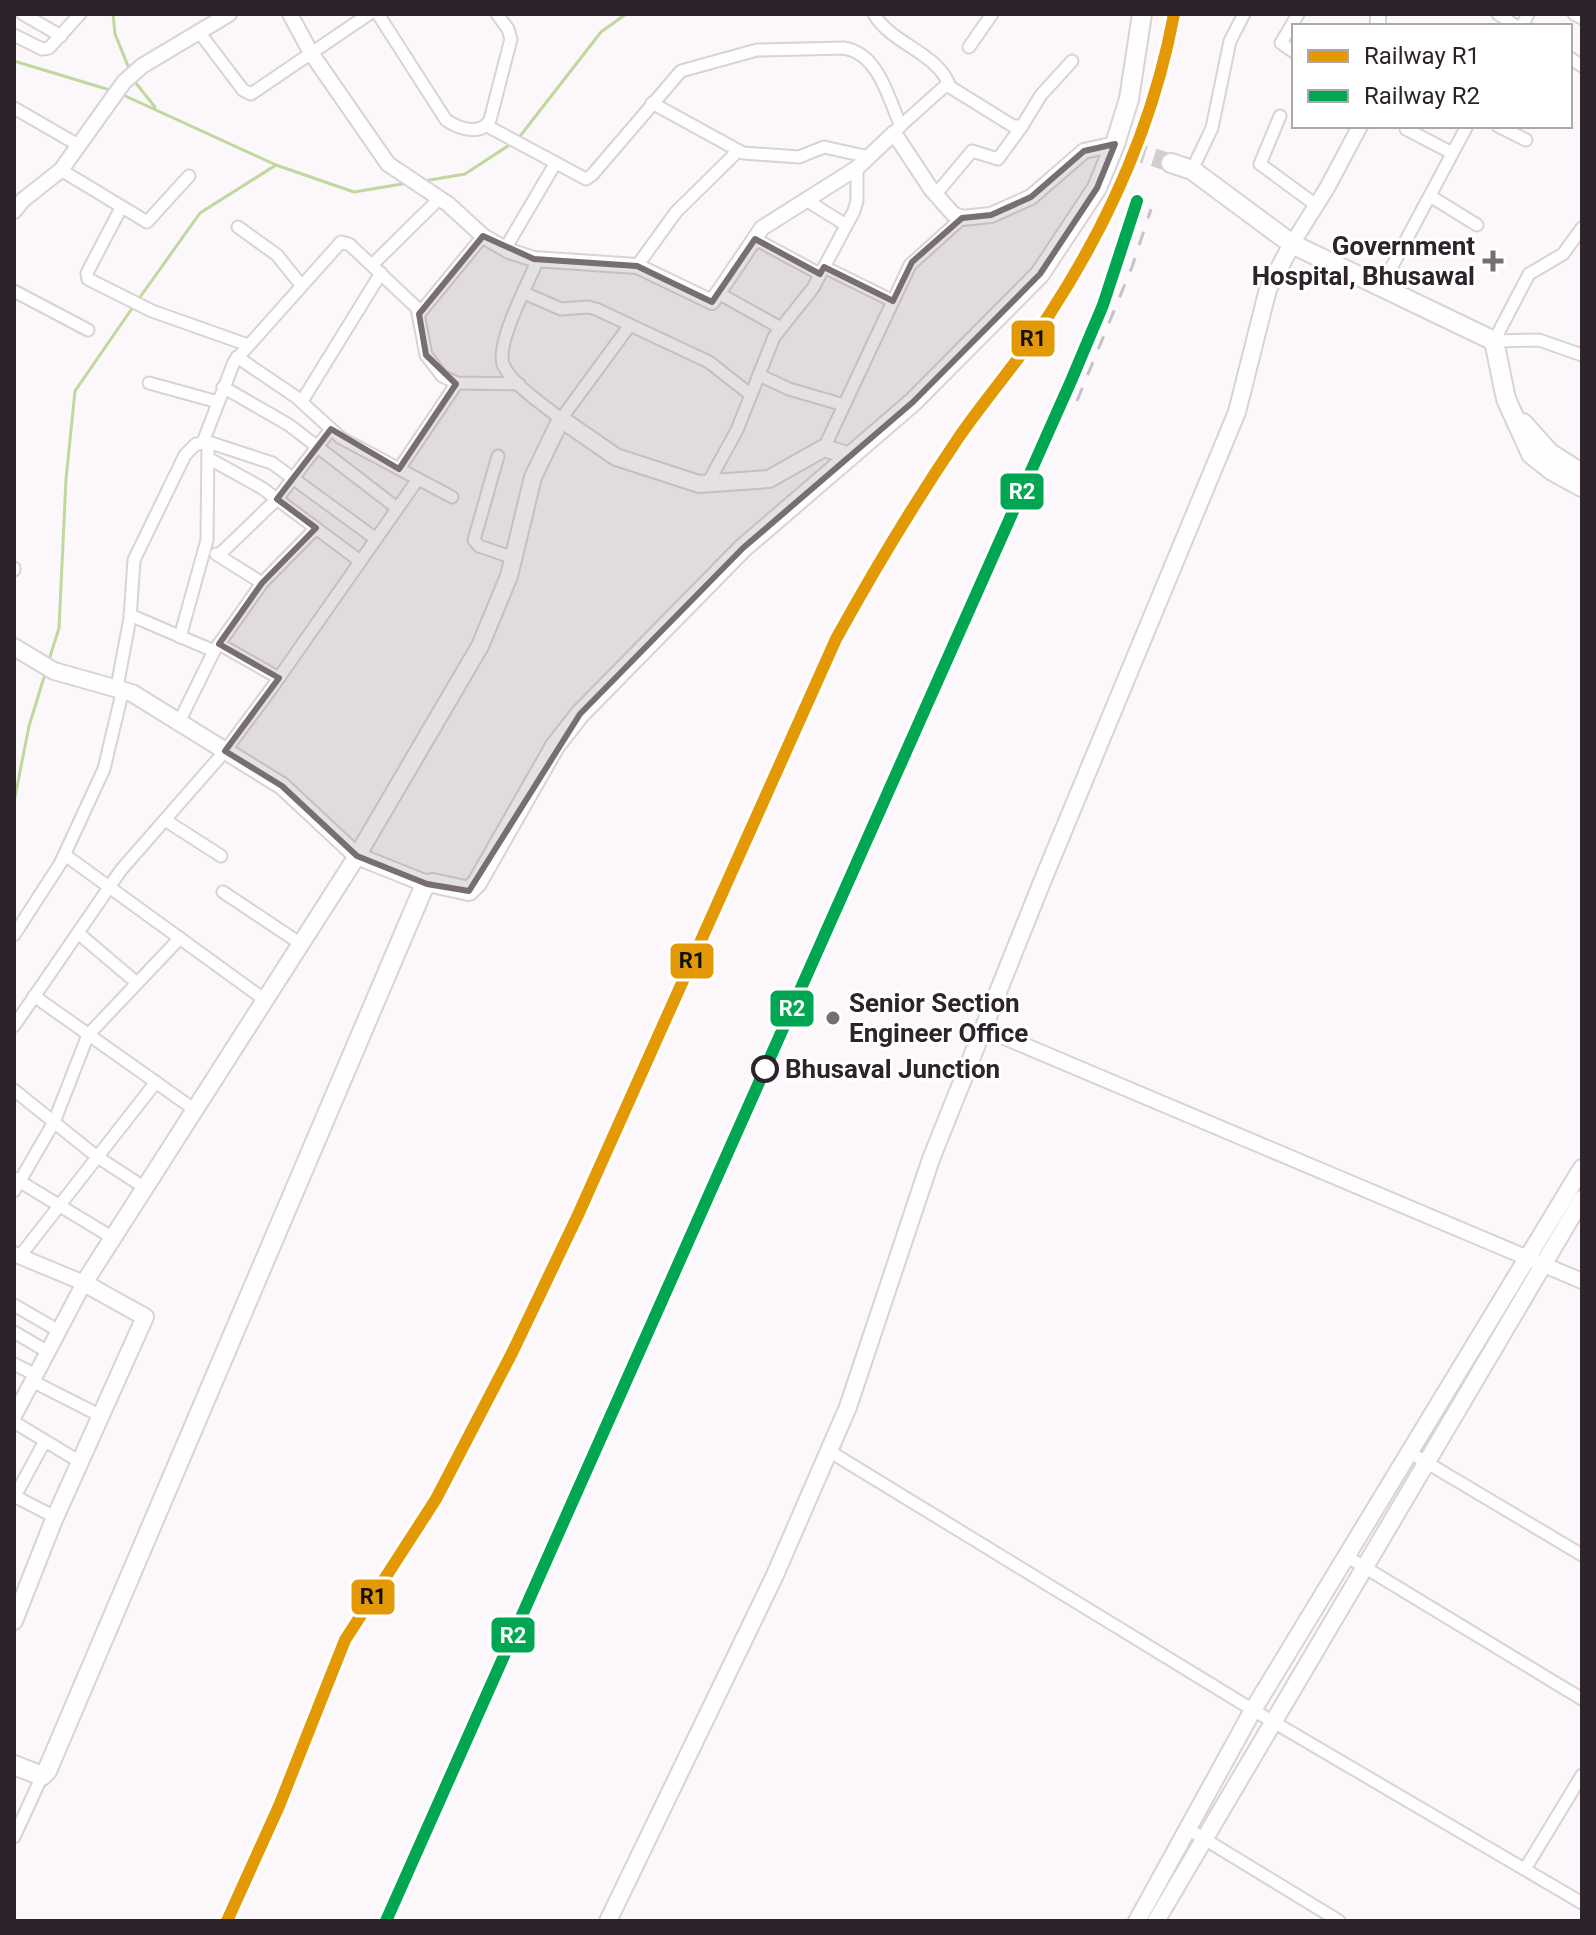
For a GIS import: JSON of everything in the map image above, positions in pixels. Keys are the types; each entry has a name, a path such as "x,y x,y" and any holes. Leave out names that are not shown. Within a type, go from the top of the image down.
{"main road":[{"path":"1121,141 1117,102 1130,14"},
{"path":"14,647 47,668 120,688 179,722 282,786 357,856 427,884 469,891 477,883 555,746 580,714 743,548 913,402 1040,274 1097,188 1121,141 1142,14"},
{"path":"1171,163 1192,170 1292,244 1494,341 1506,399 1512,412 1581,481"},
{"path":"608,1921 770,1587 848,1407 931,1159 1237,412 1268,289 1292,244"},
{"path":"14,1621 55,1517 145,1317 84,1283 357,856 480,646 509,576 533,477 561,419 616,457 699,484 769,479 824,448 850,456"},
{"path":"14,1765 42,1776 47,1771 427,884"},
{"path":"1156,1921 1425,1462 1582,1168"},
{"path":"1137,1921 1253,1710 1409,1452 1534,1260 1582,1199"}],"street":[{"path":"23,14 61,36"},
{"path":"14,211 61,170 121,84 142,66 229,14"},
{"path":"290,14 311,53 388,164 440,198 483,236 505,249 538,259 637,266 712,302 762,228 857,168 940,89 950,87"},
{"path":"199,32 243,90 249,93 369,14"},
{"path":"378,14 446,120 477,131 487,126 511,39 497,14"},
{"path":"874,14 884,29 943,70 950,87 1013,126 1022,126"},
{"path":"969,47 992,14"},
{"path":"1192,170 1212,128 1230,41 1244,14"},
{"path":"1498,14 1516,24"},
{"path":"1574,14 1582,18"},
{"path":"14,35 46,49 61,36 76,15"},
{"path":"1292,24 1281,43 1292,51"},
{"path":"487,126 582,179 589,178 676,75 688,68 765,49 844,48 859,51 872,62 897,130 936,194 953,214 962,218 991,215 1031,197 1084,151 1121,141"},
{"path":"936,194 972,151 998,159 1041,95 1072,61"},
{"path":"652,103 738,151 799,157 824,147 869,157"},
{"path":"14,108 80,146"},
{"path":"1280,116 1260,164 1316,205"},
{"path":"1292,244 1359,128"},
{"path":"1381,287 1466,128"},
{"path":"1502,128 1526,140"},
{"path":"1406,129 1452,153"},
{"path":"637,266 676,212 738,151"},
{"path":"505,249 555,164"},
{"path":"708,483 736,434 773,341 810,292 846,225 857,201 857,168"},
{"path":"61,170 147,222 189,176"},
{"path":"1430,196 1477,225"},
{"path":"302,401 376,269 440,198"},
{"path":"806,200 846,225"},
{"path":"121,208 87,276 91,281 152,311 248,345"},
{"path":"824,448 912,262 962,218"},
{"path":"238,227 277,255 301,285"},
{"path":"1582,228 1563,254 1529,274 1494,341 1539,340 1582,355"},
{"path":"419,314 483,236"},
{"path":"755,239 893,301"},
{"path":"180,637 206,547 208,458 205,443 230,367 341,242 349,244 413,304 419,314 426,355 442,376 457,383 519,384"},
{"path":"538,259 502,353 508,373 561,419 630,325"},
{"path":"14,291 88,330"},
{"path":"524,293 566,310 592,307 709,362 751,395"},
{"path":"718,293 781,328"},
{"path":"237,357 302,401 341,438 452,497"},
{"path":"759,375 789,389 844,405"},
{"path":"149,383 218,402"},
{"path":"399,469 457,383"},
{"path":"223,387 283,421 397,508"},
{"path":"219,555 295,479 331,429"},
{"path":"14,935 65,855 104,769 120,688 136,556 185,455 196,444 205,443 261,459 295,479 376,539"},
{"path":"498,456 474,540 476,544 514,558"},
{"path":"208,458 257,484 360,561"},
{"path":"14,1026 110,886 225,751 279,678 418,479"},
{"path":"179,722 217,648 262,583 316,528"},
{"path":"206,547 262,583"},
{"path":"130,615 180,637 217,648 279,678"},
{"path":"165,820 221,856"},
{"path":"65,855 265,1000"},
{"path":"223,892 301,944"},
{"path":"78,933 137,983"},
{"path":"113,1238 16,1183 54,1122 88,1035 180,938"},
{"path":"34,996 195,1110"},
{"path":"983,1028 1582,1281"},
{"path":"14,1416 19,1394 34,1378 84,1283 17,1255 156,1082"},
{"path":"16,1096 145,1188"},
{"path":"14,1305 59,1331"},
{"path":"14,1332 48,1352"},
{"path":"14,1364 101,1416"},
{"path":"14,1422 80,1462"},
{"path":"45,1441 14,1496 55,1517"},
{"path":"829,1451 1253,1710 1582,1903"},
{"path":"1409,1452 1582,1555"},
{"path":"1346,1556 1582,1699"},
{"path":"1525,1869 1582,1775"},
{"path":"14,1837 42,1776"},
{"path":"1188,1829 1339,1921"}],"highlighted area":[{"path":"1115,144 1097,188 1040,274 913,402 743,548 580,714 469,891 427,884 357,856 282,786 225,751 279,678 219,644 262,583 316,528 277,499 331,429 399,469 456,384 426,355 419,314 483,236 534,259 637,266 712,302 755,239 820,274 824,267 893,301 912,262 962,218 991,215 1031,197 1084,151"}],"waterway":[{"path":"113,14 115,34 130,71"},
{"path":"517,140 601,32 626,14"},
{"path":"14,61 110,90"},
{"path":"135,82 155,107"},
{"path":"121,94 276,165 354,192 408,183"},
{"path":"424,181 465,174 511,144"},
{"path":"138,300 200,213 276,165"},
{"path":"48,663 59,628 66,479 75,391 133,307"},
{"path":"14,802 29,726 45,674"}],"tunnel":[{"path":"1128,149 1171,163"}],"railway":[{"path":"227,1921 279,1806 345,1640 436,1499 512,1353 578,1215 836,639 895,536 943,462 1049,315 1110,208 1154,94 1174,14"},
{"path":"1077,401 1132,267 1151,209"},
{"path":"386,1921 516,1631"}],"rail line":[{"name":"R1","path":"227,1921 279,1806 345,1640 436,1499 512,1353 578,1215 836,639 895,536 943,462 1049,315 1110,208 1154,94 1174,14"},
{"name":"R2","path":"386,1921 1071,381 1103,305 1137,201"}],"place":[{"name":"Government Hospital, Bhusawal","path":"1493,261"},
{"name":"Senior Section Engineer Office","path":"833,1018"},
{"name":"Bhusaval Junction","path":"765,1069"}]}
